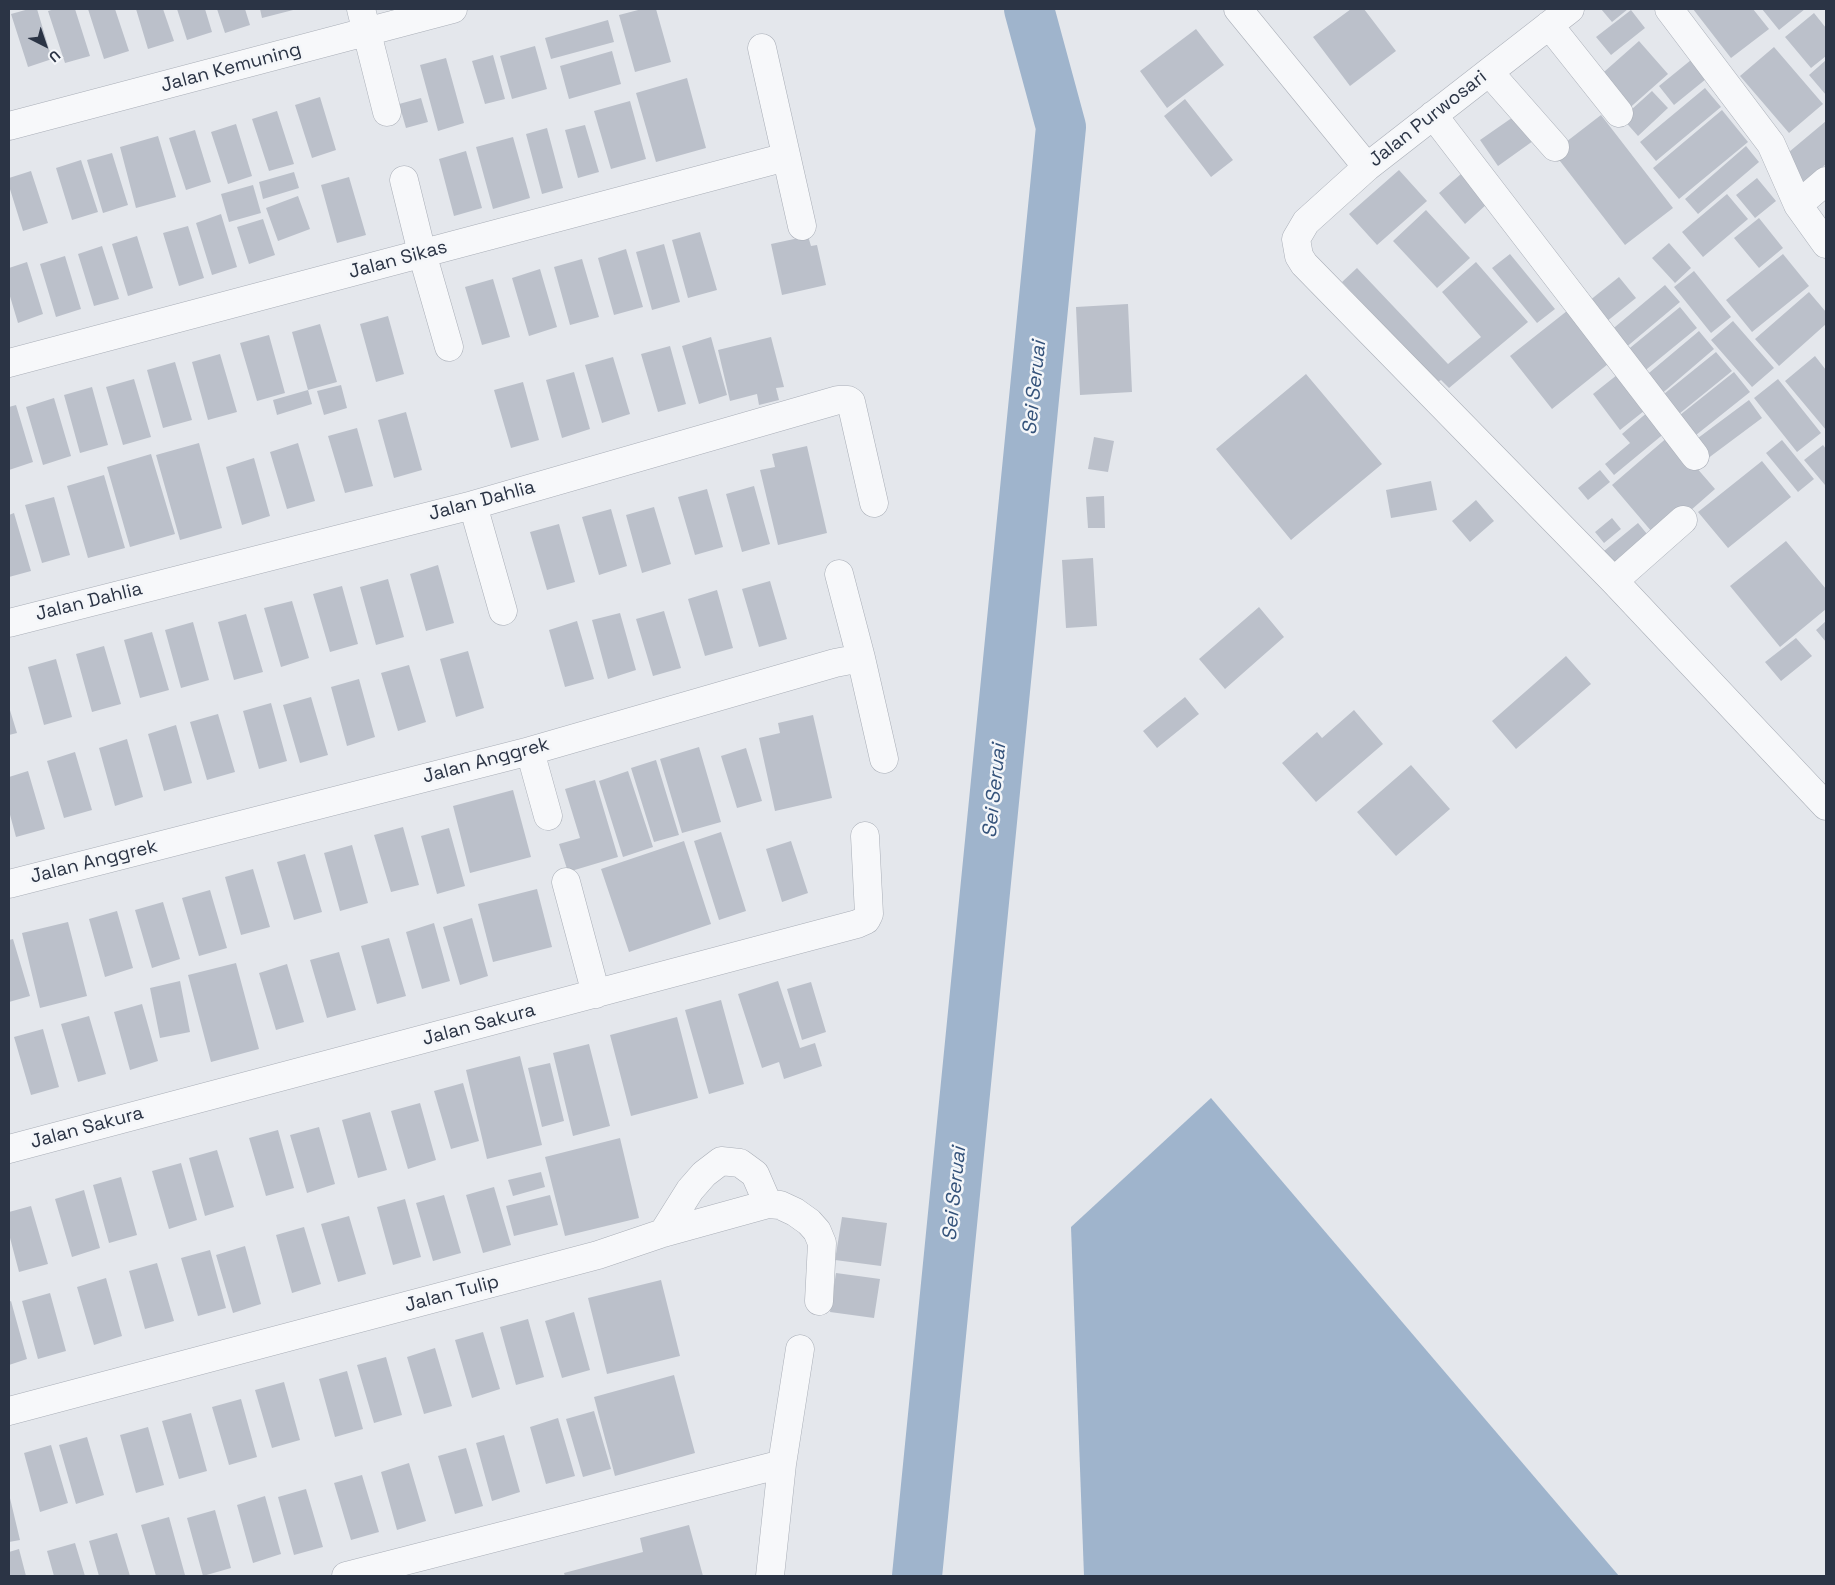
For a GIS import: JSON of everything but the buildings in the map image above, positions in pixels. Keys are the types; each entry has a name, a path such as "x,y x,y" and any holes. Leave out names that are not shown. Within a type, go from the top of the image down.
{"street":[{"name":"Jalan Kemuning","path":"9,126 364,21 454,9"},
{"path":"1238,9 1367,167"},
{"name":"Jalan Purwosari","path":"1570,9 1367,167 1306,222 1296,238 1299,256 1304,264 1614,580"},
{"path":"1669,9 1771,144 1798,205 1826,244"},
{"path":"364,21 387,112"},
{"path":"1549,25 1619,113"},
{"path":"762,48 802,226"},
{"path":"1489,72 1555,147"},
{"path":"1433,115 1696,456"},
{"name":"Jalan Sikas","path":"9,363 786,157"},
{"path":"404,180 422,253 449,347"},
{"path":"1798,205 1826,181"},
{"name":"Jalan Dahlia","path":"9,623 473,505 843,399 851,402 874,504"},
{"path":"473,505 503,610"},
{"path":"1683,520 1614,580 1826,806"},
{"path":"839,574 861,658 884,759"},
{"name":"Jalan Anggrek","path":"9,884 530,751 835,663 861,658"},
{"path":"530,751 548,816"},
{"name":"Jalan Sakura","path":"9,1149 857,924 866,920 869,914 865,836"},
{"path":"566,882 596,994"},
{"path":"663,1233 690,1190 704,1174 721,1161 740,1163 755,1174 768,1204 780,1204 795,1212 809,1222 817,1231 822,1248 819,1301"},
{"name":"Jalan Tulip","path":"9,1411 598,1255 663,1233 768,1204"},
{"path":"770,1576 782,1464 800,1349"},
{"path":"346,1576 782,1464"}],"water":[{"path":"1211,1098 1619,1576 1084,1576 1071,1227"}],"waterway":[{"name":"Sei Seruai","path":"917,1576 1061,127 1029,9"}]}
